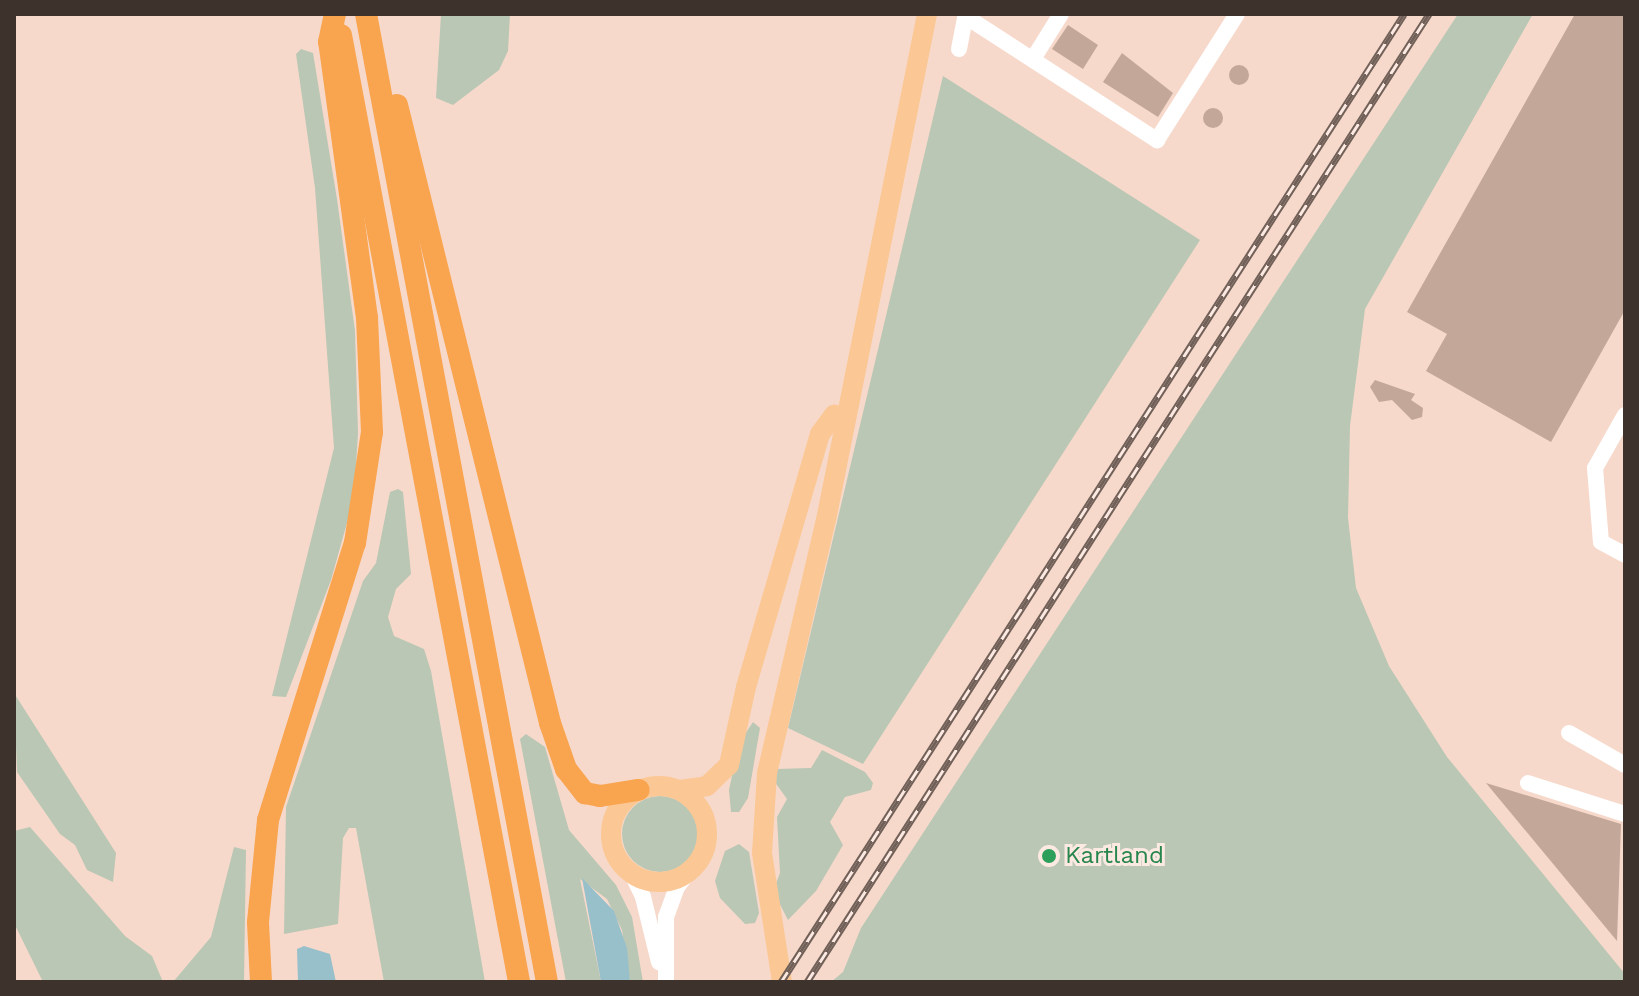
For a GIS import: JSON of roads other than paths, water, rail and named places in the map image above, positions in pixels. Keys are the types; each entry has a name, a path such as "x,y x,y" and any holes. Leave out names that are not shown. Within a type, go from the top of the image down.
{"highway":[{"path":"261,982 258,922 268,820 355,543 372,432 367,318 329,42 336,14"},
{"path":"336,14 519,982"},
{"path":"366,14 547,982"},
{"path":"378,77 396,102 550,723 566,769 585,793 600,796 639,790"}],"main road":[{"path":"782,982 773,941 763,809 834,415 916,14"},
{"path":"788,679 826,520 927,14"},
{"path":"680,790 694,799 708,828 700,859 692,868 662,882 631,872 617,858 612,824 618,809 639,790 680,790 707,786 729,765 746,687 820,434 834,415"}],"street":[{"path":"1033,59 1061,14"},
{"path":"959,49 966,15 1157,140 1237,14"},
{"path":"1625,415 1595,468 1601,542 1625,555"},
{"path":"1569,733 1625,765"},
{"path":"1528,783 1625,814"},
{"path":"665,982 666,917 677,887 692,868"},
{"path":"631,872 643,897 665,982"}],"water":[{"path":"582,878 614,911 627,948 630,982 601,982"},
{"path":"304,946 330,954 336,982 298,982 297,949"}],"railway":[{"path":"781,982 1404,14"},
{"path":"807,982 1429,14"}],"place":[{"name":"Kartland","path":"1049,856"}]}
